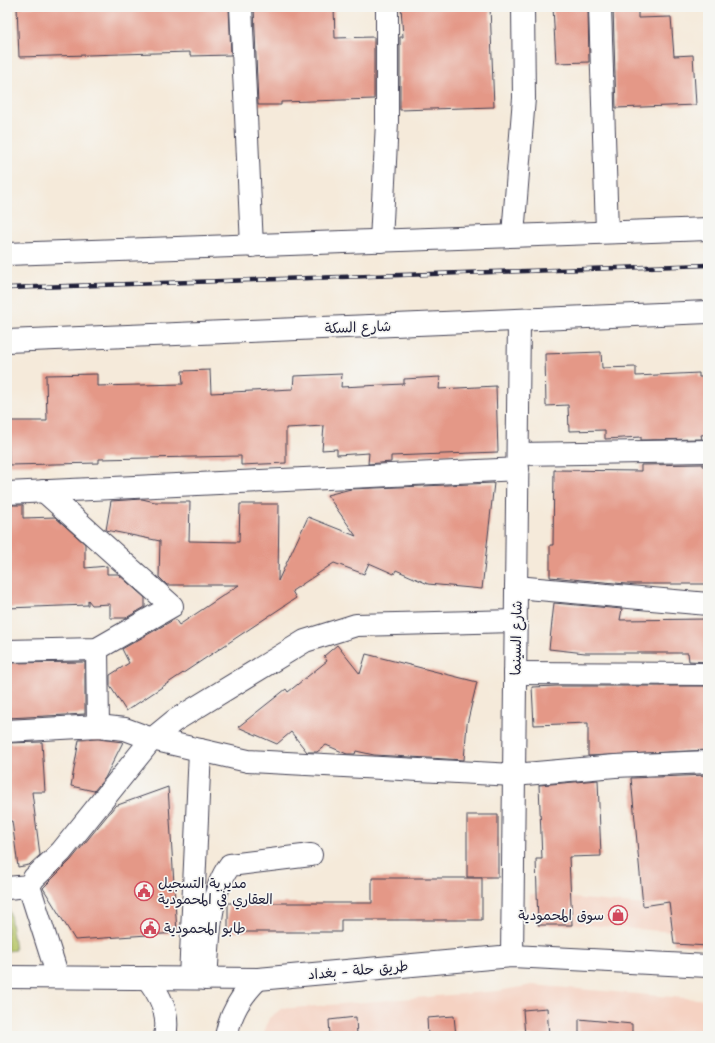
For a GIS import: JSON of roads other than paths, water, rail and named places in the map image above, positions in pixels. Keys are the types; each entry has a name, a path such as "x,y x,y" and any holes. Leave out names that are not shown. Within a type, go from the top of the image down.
{"street":[{"path":"241,7 252,246"},
{"path":"381,241 387,122 387,7"},
{"path":"513,235 524,98 523,7"},
{"path":"600,7 607,232"},
{"path":"7,254 708,229"},
{"name":"شارع السكة","path":"7,341 708,312"},
{"name":"شارع السينما","path":"512,956 519,320"},
{"path":"7,493 708,451"},
{"path":"7,651 97,649 172,606 44,491"},
{"path":"516,587 708,604"},
{"path":"58,977 29,886 34,878 61,852 152,739 174,721 305,641 356,625 516,621"},
{"path":"97,649 98,726"},
{"path":"515,673 708,674"},
{"path":"7,730 98,726 125,729 152,739 248,761 514,775 615,766 708,762"},
{"path":"198,979 200,750"},
{"path":"198,979 215,899 223,874 230,865 311,855"},
{"path":"7,888 29,886"},
{"name":"طريق حلة - بغداد","path":"7,977 258,979 512,956 708,966"},
{"path":"147,978 163,1003 166,1018 165,1036"},
{"path":"226,1036 235,1006 245,991 258,979"}],"railway":[{"path":"7,288 708,265"}],"place":[{"name":"مديرية التسجيل العقاري في المحمودية","path":"144,891"},
{"name":"سوق المحمودية","path":"618,915"},
{"name":"طابو المحمودية","path":"150,928"}]}
